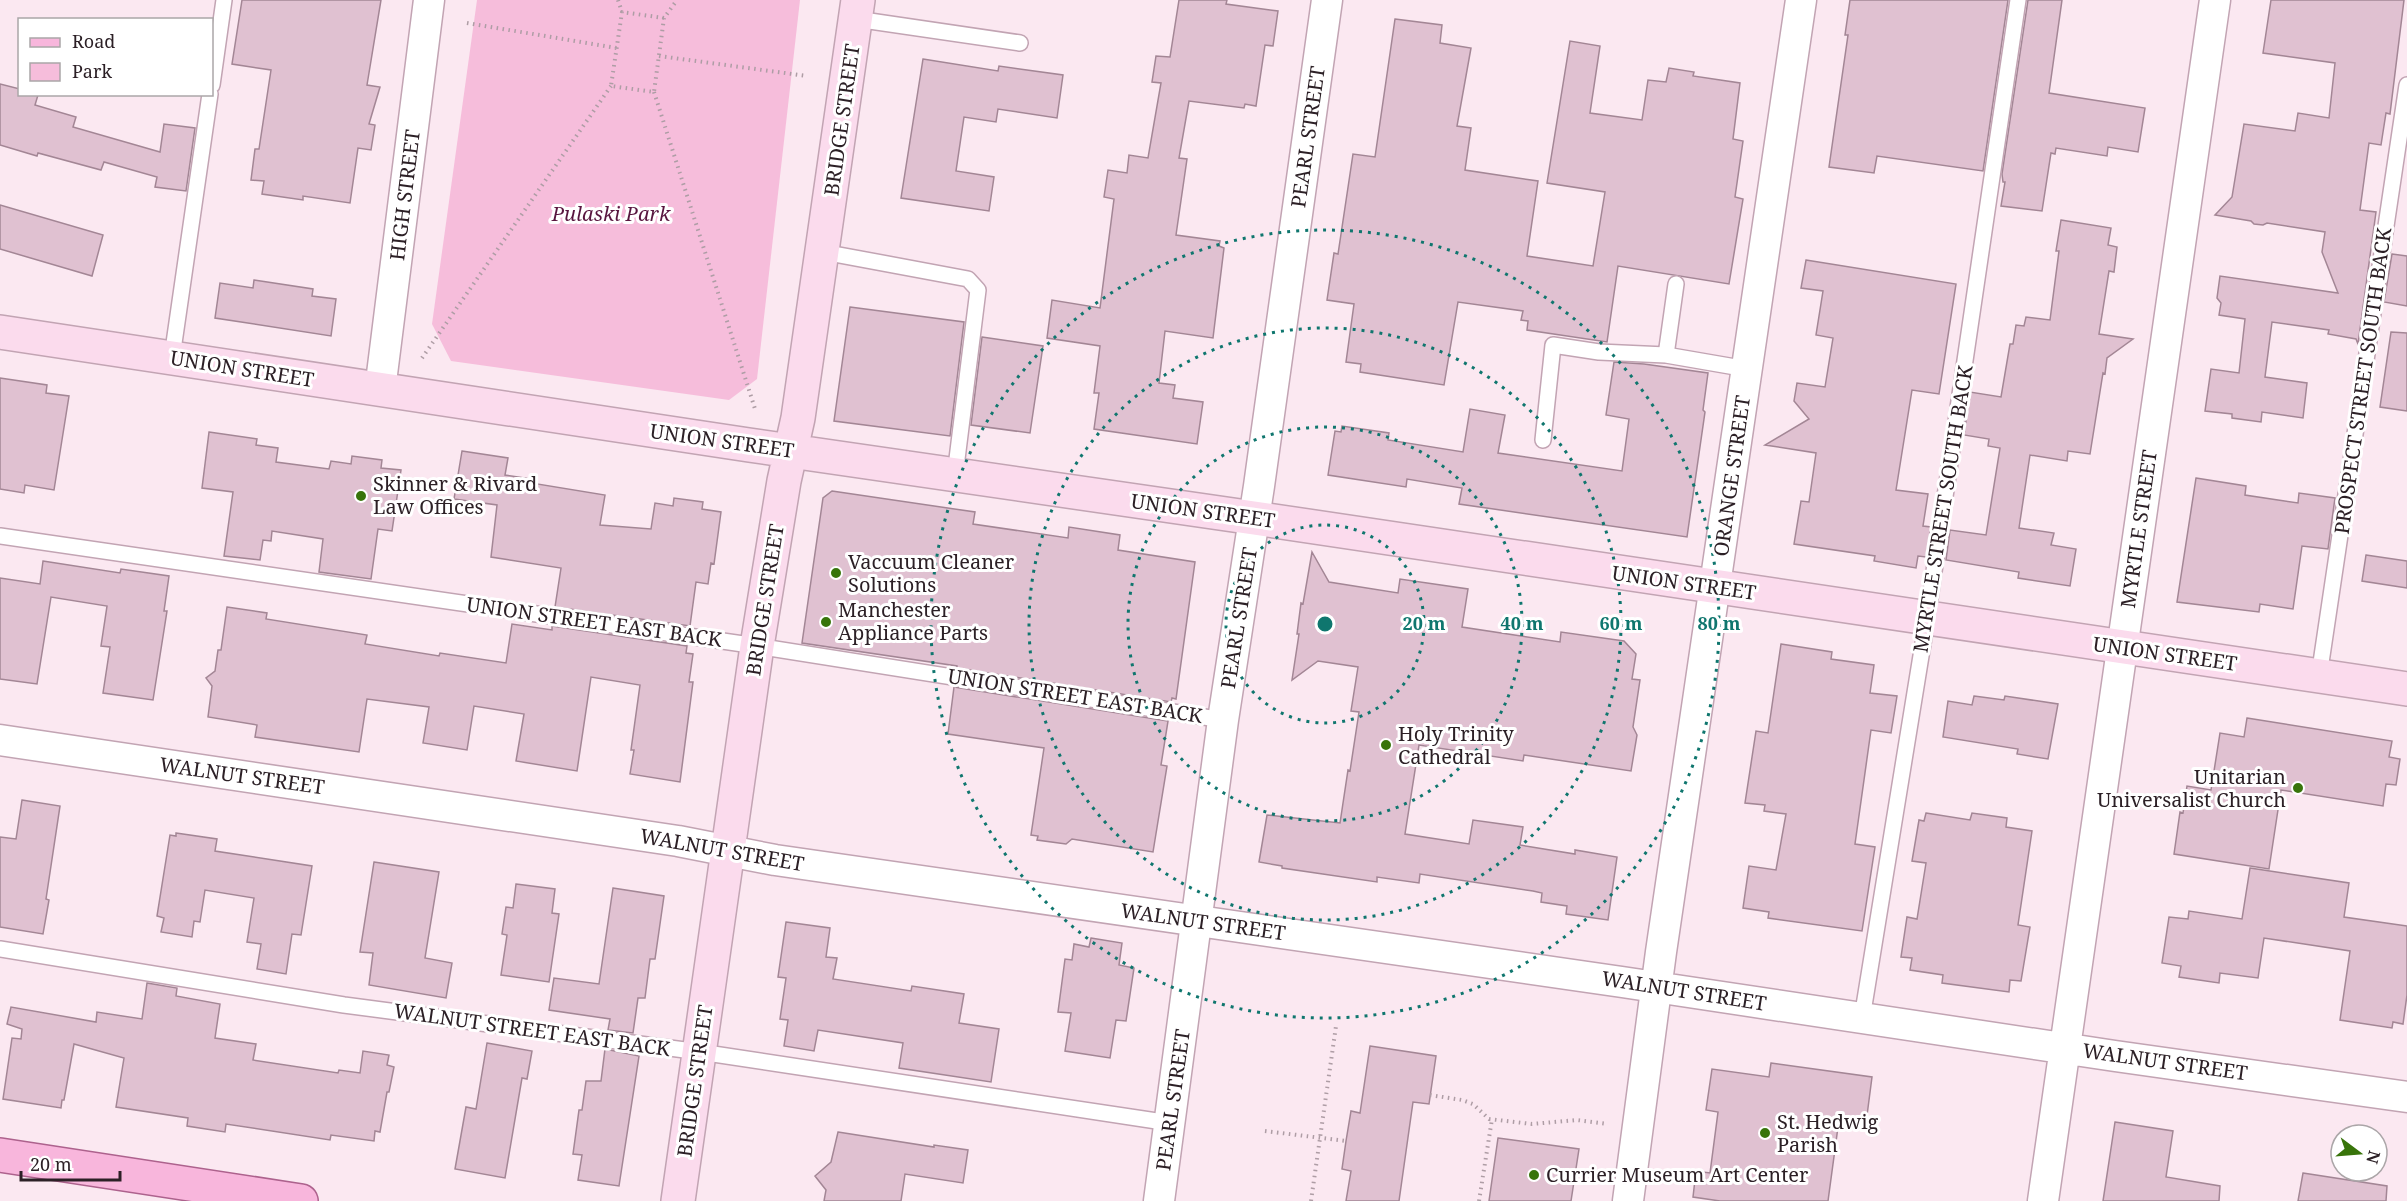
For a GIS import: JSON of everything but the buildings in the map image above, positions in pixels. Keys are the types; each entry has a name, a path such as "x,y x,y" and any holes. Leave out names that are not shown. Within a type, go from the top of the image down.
{"main road":[{"path":"0,1155 301,1201"}],"street":[{"name":"HIGH STREET","path":"380,390 429,0"},
{"name":"PEARL STREET","path":"1159,1201 1223,720 1254,518 1327,0"},
{"name":"ORANGE STREET","path":"1628,1201 1656,987 1801,0"},
{"name":"MYRTLE STREET","path":"2043,1201 2215,0"},
{"name":"BRIDGE STREET","path":"678,1201 757,646 784,481 798,418 857,10"},
{"name":"UNION STREET","path":"0,332 2407,689"},
{"name":"WALNUT STREET","path":"0,740 728,850 775,860 2407,1097"}],"lane":[{"path":"213,78 224,0"},
{"name":"MYRTLE STREET SOUTH BACK","path":"1862,1018 1927,619 2019,0"},
{"path":"857,10 1020,43"},
{"name":"PROSPECT STREET SOUTH BACK","path":"2319,676 2407,85"},
{"path":"172,357 210,96"},
{"path":"822,252 968,279 978,290 955,475"},
{"path":"1666,355 1676,284"},
{"path":"1544,440 1552,345 1599,352 1666,355 1747,369"},
{"name":"UNION STREET EAST BACK","path":"0,536 757,646 1223,720"},
{"name":"WALNUT STREET EAST BACK","path":"0,950 344,1005 700,1052 1170,1123"}],"path":[{"path":"422,358 611,86 622,12 618,0"},
{"path":"677,0 664,18 654,92 756,412"},
{"path":"622,12 664,18"},
{"path":"468,23 616,48"},
{"path":"659,56 807,76"},
{"path":"611,86 654,92"},
{"path":"1311,1201 1336,1026"},
{"path":"1430,1095 1473,1104 1489,1119 1532,1124 1578,1120 1611,1124"},
{"path":"1479,1201 1492,1119"},
{"path":"1265,1131 1346,1141"}],"green space":[{"name":"Pulaski Park","path":"477,0 800,0 757,379 729,400 451,361 432,324"}],"place":[{"name":"Skinner & Rivard Law Offices","path":"361,496"},
{"name":"Vaccuum Cleaner Solutions","path":"836,573"},
{"name":"Manchester Appliance Parts","path":"826,622"},
{"name":"Holy Trinity Cathedral","path":"1386,745"},
{"name":"Unitarian Universalist Church","path":"2298,788"},
{"name":"St. Hedwig Parish","path":"1765,1133"},
{"name":"Currier Museum Art Center","path":"1534,1175"}]}
